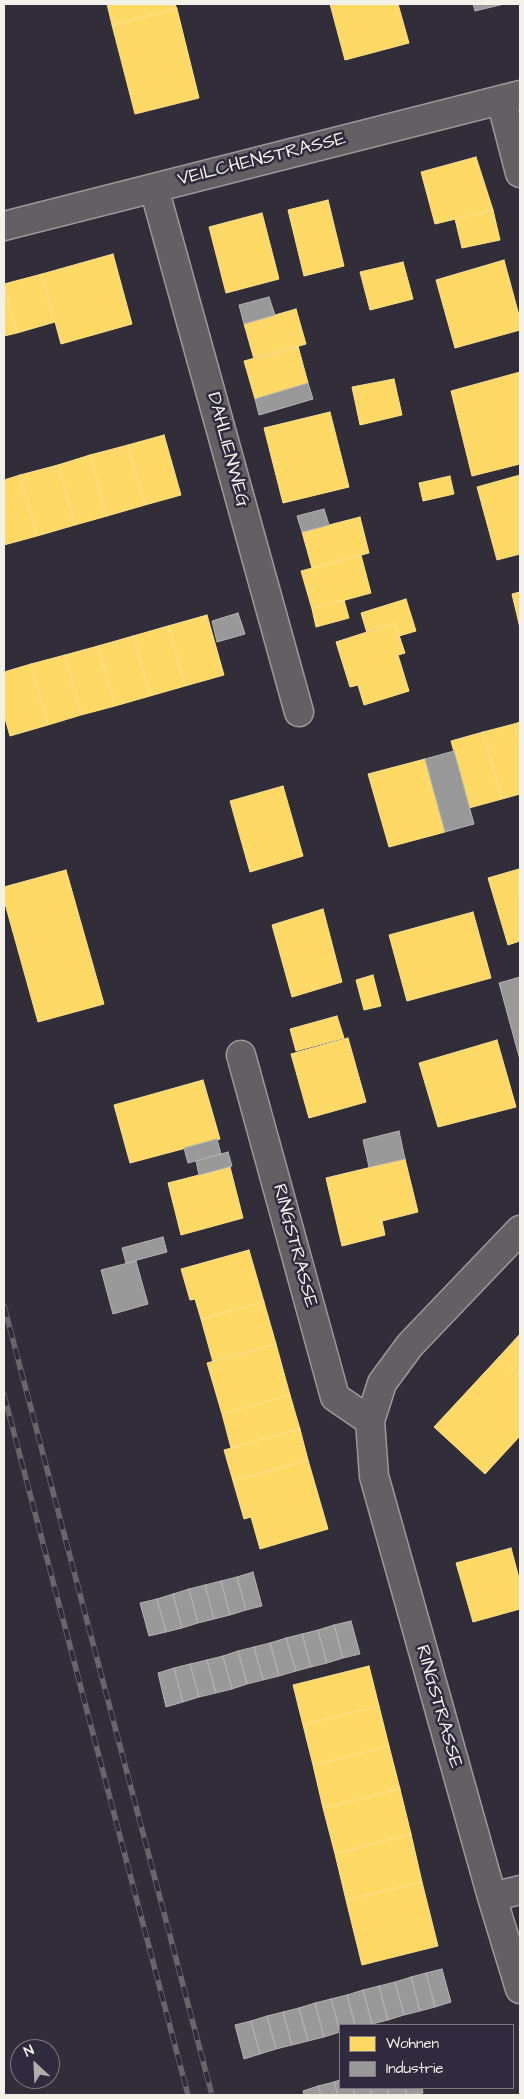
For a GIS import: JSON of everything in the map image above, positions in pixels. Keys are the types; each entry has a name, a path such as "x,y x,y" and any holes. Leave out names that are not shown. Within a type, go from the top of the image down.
{"street":[{"path":"511,97 520,173"},
{"name":"VEILCHENSTRASSE","path":"4,226 511,97"},
{"name":"DAHLIENWEG","path":"154,188 299,712"},
{"name":"RINGSTRASSE","path":"241,1055 335,1397 370,1421"},
{"name":"RINGSTRASSE","path":"520,1230 410,1345 382,1383 370,1421 374,1476 492,1898 520,1989"},
{"path":"492,1898 520,1890"}],"building: Wohnen":[{"path":"107,4 175,4 177,9 112,25"},
{"path":"330,4 398,4 409,43 345,60"},
{"path":"177,9 199,98 135,114 112,25"},
{"path":"476,157 493,210 435,224 421,172"},
{"path":"328,200 344,266 304,276 288,210"},
{"path":"493,210 500,240 462,248 455,219"},
{"path":"262,213 279,279 226,293 209,227"},
{"path":"113,254 132,324 61,344 42,274"},
{"path":"504,260 520,319 520,330 455,348 436,280"},
{"path":"403,262 413,299 370,310 360,272"},
{"path":"42,274 55,322 17,333 4,284"},
{"path":"4,284 17,333 4,336"},
{"path":"296,309 306,344 254,359 244,324"},
{"path":"298,346 308,383 255,399 244,361"},
{"path":"520,372 520,464 472,476 451,391"},
{"path":"394,379 402,415 360,425 352,387"},
{"path":"330,412 349,487 283,503 264,428"},
{"path":"164,435 181,495 145,505 128,445"},
{"path":"128,445 145,505 107,516 90,455"},
{"path":"90,455 107,516 75,525 58,465"},
{"path":"58,465 75,525 37,536 20,475"},
{"path":"20,475 37,536 4,545 4,480"},
{"path":"520,475 520,554 497,560 477,487"},
{"path":"450,476 454,494 423,501 419,483"},
{"path":"360,517 369,553 312,568 302,532"},
{"path":"361,555 371,593 312,609 301,571"},
{"path":"520,592 520,628 512,594"},
{"path":"406,599 416,631 399,636 395,623 367,633 361,613"},
{"path":"344,600 349,618 316,627 312,609"},
{"path":"207,615 224,675 185,686 168,626"},
{"path":"395,623 405,653 398,655 409,691 364,705 358,685 350,687 336,642"},
{"path":"168,626 185,686 150,696 133,636"},
{"path":"133,636 150,696 115,706 98,646"},
{"path":"98,646 115,706 81,715 65,655"},
{"path":"65,655 81,715 48,725 31,664"},
{"path":"31,664 48,725 10,736 4,715 4,672"},
{"path":"520,722 520,745 514,724"},
{"path":"514,724 520,745 520,794 502,799 483,732"},
{"path":"483,732 502,799 469,808 451,741"},
{"path":"425,759 445,832 389,847 368,774"},
{"path":"283,786 303,856 250,872 230,801"},
{"path":"519,869 520,941 508,945 488,878"},
{"path":"66,870 104,1004 38,1022 4,900 4,887"},
{"path":"323,909 342,982 292,997 272,925"},
{"path":"473,912 491,978 407,1001 389,935"},
{"path":"373,975 381,1006 364,1010 356,980"},
{"path":"337,1016 344,1038 296,1051 290,1029"},
{"path":"348,1038 366,1102 309,1118 291,1054"},
{"path":"497,1040 516,1107 438,1127 419,1063"},
{"path":"203,1080 220,1139 130,1163 114,1105"},
{"path":"405,1159 418,1212 382,1221 385,1235 342,1246 326,1178"},
{"path":"230,1167 243,1218 181,1235 168,1183"},
{"path":"249,1250 264,1302 201,1319 195,1299 190,1300 181,1269"},
{"path":"264,1302 276,1344 213,1362 201,1319"},
{"path":"520,1334 520,1377 499,1357"},
{"path":"276,1344 290,1395 222,1414 207,1363"},
{"path":"499,1357 520,1377 520,1436 485,1474 434,1427"},
{"path":"290,1395 300,1429 231,1448 222,1414"},
{"path":"300,1429 308,1460 233,1481 224,1450"},
{"path":"308,1460 328,1529 260,1549 251,1517 244,1519 233,1481"},
{"path":"511,1548 520,1582 520,1609 473,1622 456,1563"},
{"path":"369,1666 379,1706 303,1725 293,1685"},
{"path":"379,1706 389,1746 313,1765 303,1725"},
{"path":"389,1746 400,1789 323,1808 313,1765"},
{"path":"400,1789 411,1834 335,1854 323,1808"},
{"path":"411,1834 422,1882 346,1900 335,1854"},
{"path":"422,1882 438,1946 362,1965 346,1900"}],"building: Industrie":[{"path":"473,4 504,4 475,11"},
{"path":"269,297 275,315 244,324 239,305"},
{"path":"308,383 313,399 259,415 255,399"},
{"path":"324,509 329,525 302,532 297,516"},
{"path":"238,613 245,634 217,642 212,621"},
{"path":"454,751 474,824 445,832 425,759"},
{"path":"520,977 520,1060 499,983"},
{"path":"399,1131 405,1159 369,1167 363,1140"},
{"path":"217,1139 221,1154 188,1163 184,1148"},
{"path":"228,1152 232,1166 199,1175 196,1161"},
{"path":"163,1237 167,1252 126,1263 122,1248"},
{"path":"136,1261 148,1304 113,1314 101,1270"},
{"path":"253,1572 262,1606 246,1610 237,1577"},
{"path":"237,1577 246,1610 230,1615 221,1581"},
{"path":"221,1581 230,1615 214,1619 205,1585"},
{"path":"205,1585 214,1619 198,1623 189,1589"},
{"path":"189,1589 198,1623 182,1628 173,1594"},
{"path":"173,1594 182,1628 166,1632 157,1599"},
{"path":"157,1599 166,1632 149,1636 140,1603"},
{"path":"351,1621 360,1654 343,1658 334,1625"},
{"path":"334,1625 343,1658 327,1663 318,1630"},
{"path":"318,1630 327,1663 311,1667 302,1634"},
{"path":"302,1634 311,1667 296,1671 286,1638"},
{"path":"286,1638 296,1671 279,1676 270,1643"},
{"path":"270,1643 279,1676 263,1680 254,1647"},
{"path":"254,1647 263,1680 247,1684 238,1651"},
{"path":"238,1651 247,1684 232,1689 223,1656"},
{"path":"223,1656 232,1689 216,1693 207,1660"},
{"path":"207,1660 216,1693 199,1697 190,1664"},
{"path":"190,1664 199,1697 183,1702 174,1668"},
{"path":"174,1668 183,1702 166,1707 158,1673"},
{"path":"442,1969 451,2002 435,2007 426,1973"},
{"path":"426,1973 435,2007 420,2011 411,1977"},
{"path":"411,1977 420,2011 404,2015 395,1982"},
{"path":"395,1982 404,2015 388,2020 379,1986"},
{"path":"379,1986 388,2020 372,2024 363,1990"},
{"path":"363,1990 372,2024 355,2024 347,1995"},
{"path":"347,1995 355,2024 339,2024 339,2028 331,1999"},
{"path":"331,1999 339,2032 324,2037 315,2003"},
{"path":"315,2003 324,2037 308,2041 299,2008"},
{"path":"299,2008 308,2041 292,2045 283,2012"},
{"path":"283,2012 292,2045 276,2049 267,2016"},
{"path":"267,2016 276,2049 260,2054 251,2021"},
{"path":"251,2021 260,2054 244,2059 235,2025"},
{"path":"339,2080 339,2089 353,2089 355,2095 338,2095 334,2082"},
{"path":"334,2082 338,2095 321,2095 318,2086"},
{"path":"318,2086 321,2095 304,2095 303,2091"},
{"path":"353,2089 370,2089 372,2095 355,2095"},
{"path":"370,2089 387,2089 389,2095 372,2095"},
{"path":"387,2089 405,2089 407,2095 389,2095"},
{"path":"405,2089 422,2089 423,2093 407,2095"}],"railway":[{"path":"4,1306 212,2095"},
{"path":"4,1395 188,2095"}]}
